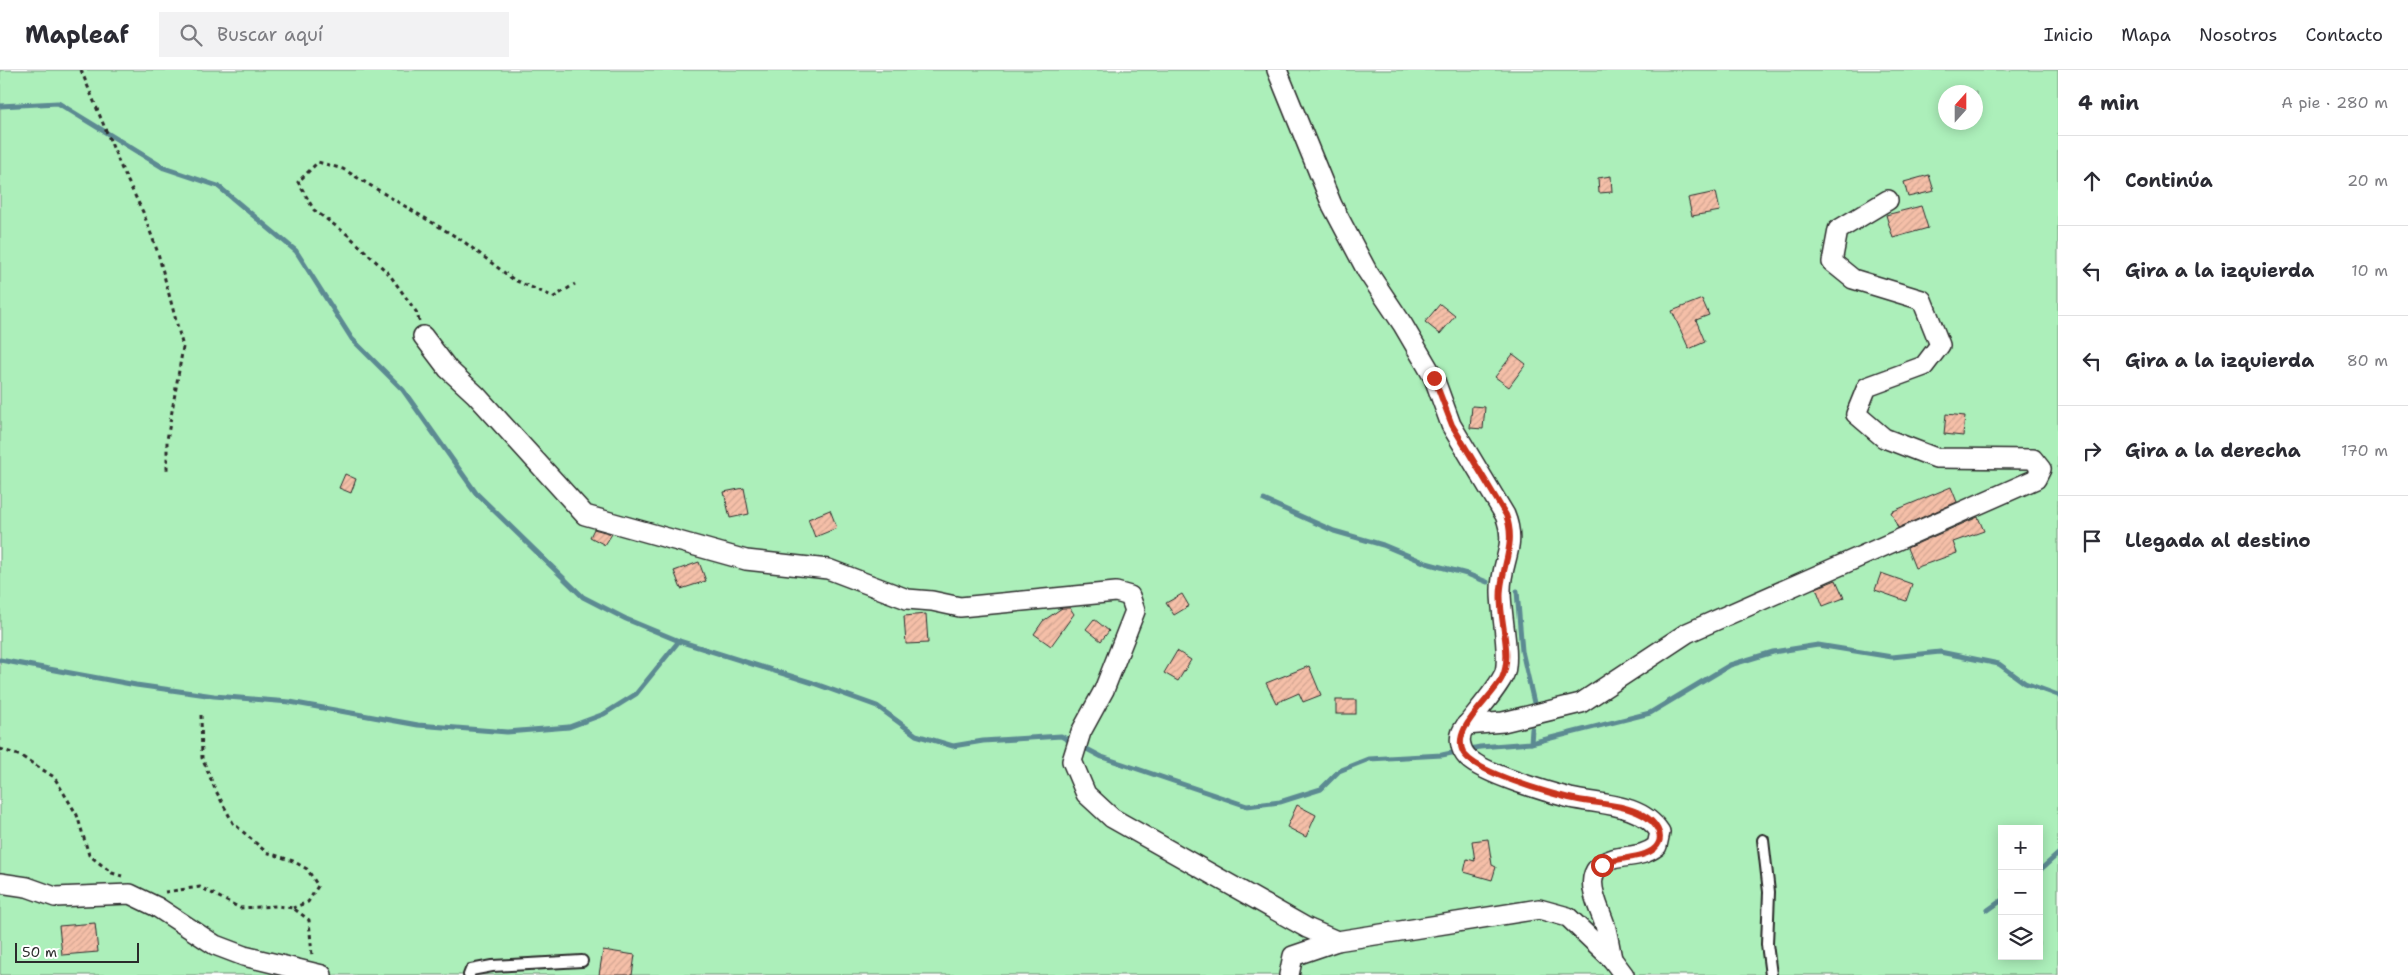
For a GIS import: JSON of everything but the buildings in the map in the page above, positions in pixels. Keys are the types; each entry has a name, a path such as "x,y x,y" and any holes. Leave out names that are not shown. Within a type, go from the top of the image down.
{"street":[{"path":"1276,70 1332,205 1367,271 1434,378 1452,425 1506,515 1511,528 1511,542 1501,590 1507,662 1501,681 1462,730 1460,742 1463,752 1479,766 1569,798 1630,809 1649,819 1660,832 1657,846 1650,851 1642,855 1612,860 1602,865 1595,874 1591,886 1604,924 1612,959"},
{"path":"1466,725 1503,722 1581,704 1688,633 2036,479 2041,469 2033,460 1936,458 1884,438 1856,414 1867,387 1924,366 1940,345 1922,300 1852,279 1832,262 1838,230 1888,200"},
{"path":"423,336 448,369 476,395 585,515 746,560 828,569 907,599 932,601 960,607 1116,592 1130,596 1135,612 1104,690 1081,732 1072,761 1086,794 1112,818 1307,928 1337,941"},
{"path":"0,883 27,887 55,897 130,894 157,907 215,945 244,956 318,974"},
{"path":"1289,975 1293,956 1337,941 1539,908 1568,917 1612,959 1624,975"}],"lane":[{"path":"1764,840 1769,892 1767,944 1770,975"},
{"path":"469,975 471,970 492,966 582,961"}],"path":[{"path":"81,70 158,254 183,347 167,440 166,471"},
{"path":"423,336 417,314 389,274 348,235 314,210 298,182 318,162 343,169 406,206 463,241 514,280 554,297 575,284"},
{"path":"156,889 165,892 200,887 240,908 277,906 293,908 308,902 318,886 307,869 266,852 233,823 215,789 202,758 200,715"},
{"path":"0,749 21,756 54,777 76,815 90,855 112,873 130,879"},
{"path":"293,908 309,920 318,974"}],"green space":[{"path":"0,70 2058,70 2058,975 0,975"}],"waterway":[{"path":"0,106 58,103 164,168 218,186 296,251 352,339 403,390 476,493 583,597 626,619 679,641 813,683 877,706 916,735 953,746 983,741 1061,736 1074,743"},
{"path":"1264,500 1334,531 1383,545 1426,563 1467,574 1487,582"},
{"path":"1517,591 1522,651 1534,703"},
{"path":"0,660 136,685 214,696 290,702 418,725 507,732 569,727 604,714 636,694 679,641"},
{"path":"1081,746 1102,757 1247,806 1280,802 1321,789 1339,771 1369,759 1442,755 1480,747 1531,743 1650,713 1730,665 1773,652 1818,645 1892,657 1940,652 1999,664 2025,683 2058,695"},
{"path":"1531,743 1532,729"},
{"path":"2040,870 2058,854"},
{"path":"1988,910 1998,903"}],"route":[{"path":"1434,378 1452,425 1506,515 1511,528 1511,542 1501,590 1507,662 1501,681 1462,730 1460,742 1463,752 1468,759 1479,766 1511,779 1569,798 1630,809 1642,814 1655,824 1660,832 1657,846 1642,855 1612,860 1602,865"}]}
